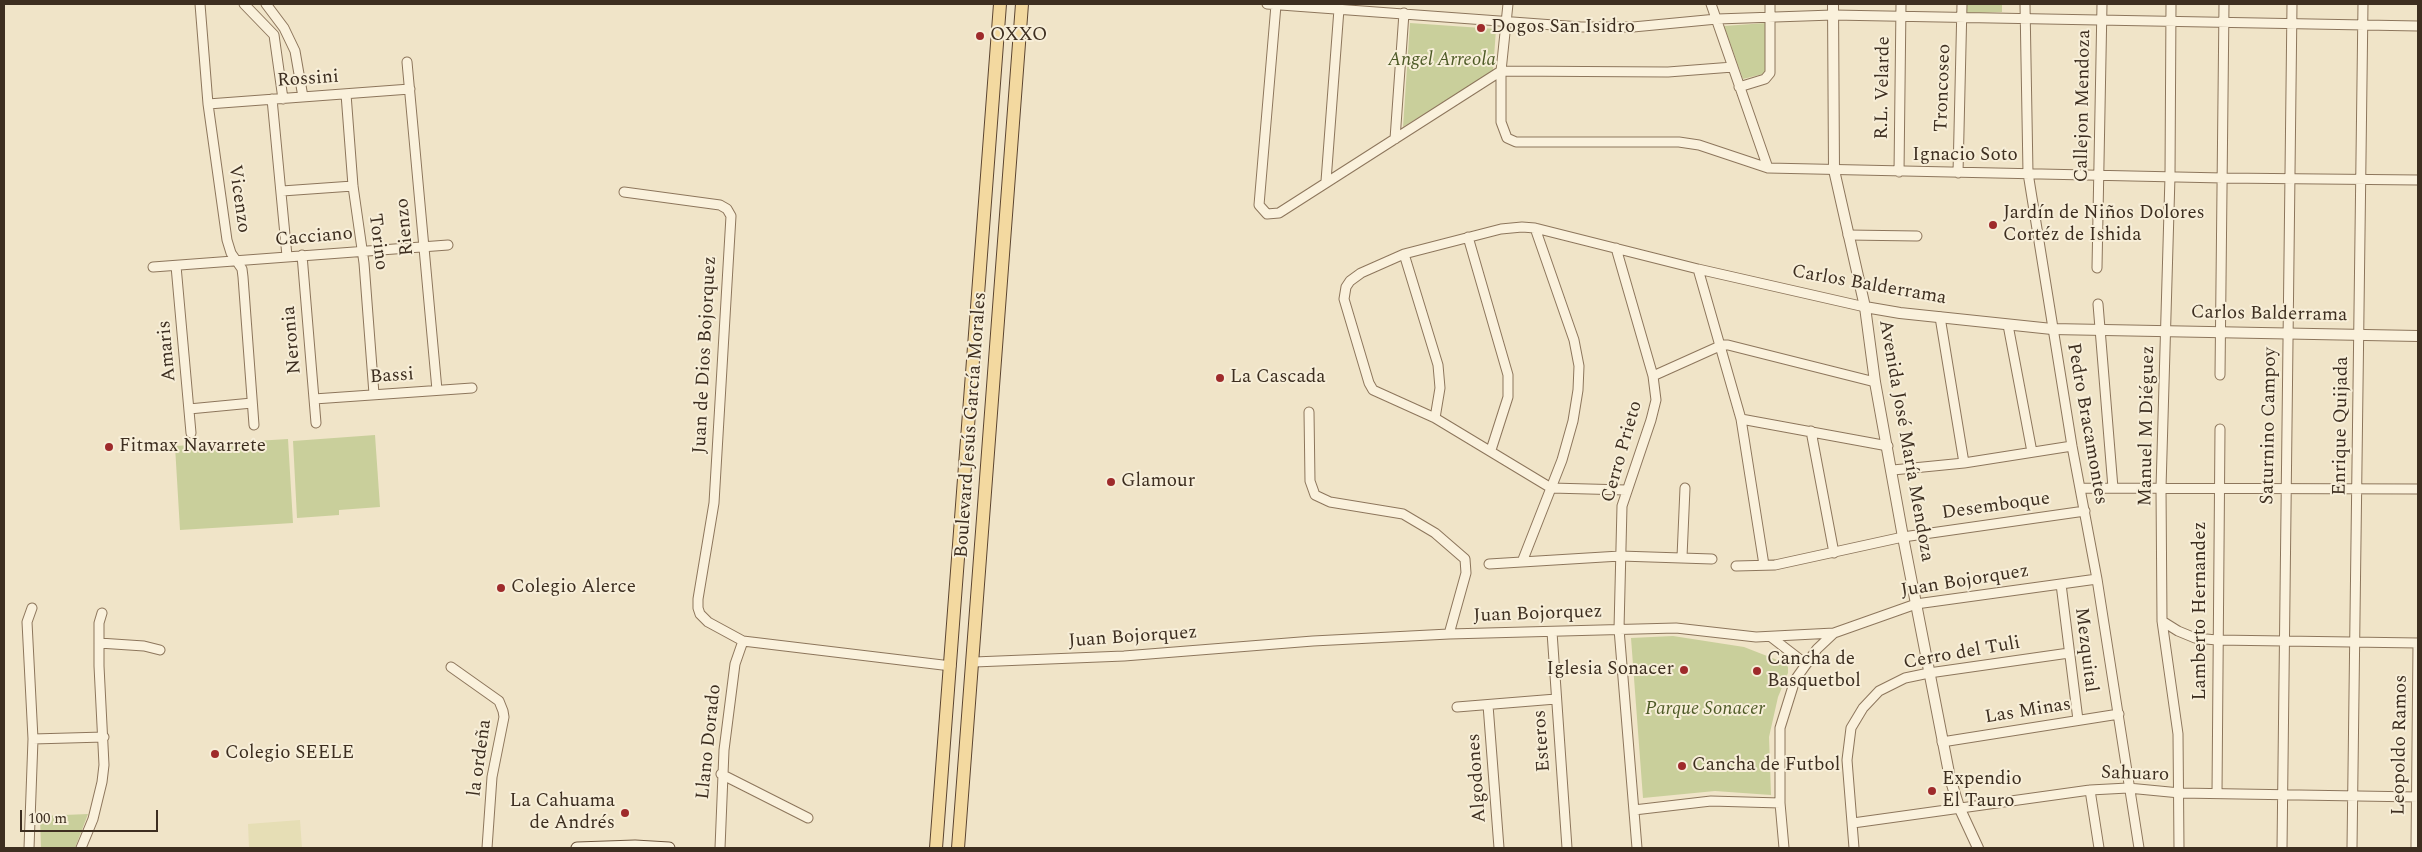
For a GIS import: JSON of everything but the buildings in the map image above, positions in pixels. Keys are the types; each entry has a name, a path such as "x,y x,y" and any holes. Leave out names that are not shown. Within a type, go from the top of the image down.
{"main road":[{"name":"Boulevard Jesús García Morales","path":"936,848 1000,4"},
{"name":"Boulevard Jesús García Morales","path":"958,848 974,662 1022,4"},
{"path":"996,55 1018,58"},
{"path":"577,848 635,846 669,848"}],"street":[{"name":"Vicenzo","path":"200,4 208,104 227,240 231,254 238,261 243,277 254,425"},
{"path":"244,4 274,35 283,99"},
{"path":"266,4 284,28 295,51 303,97"},
{"path":"1733,68 1668,72 1501,72 1278,213 1267,214 1259,205 1272,4 1581,27 1633,27 1717,19 1833,15 2418,26"},
{"path":"1501,72 1508,4"},
{"path":"1711,4 1768,168"},
{"path":"1739,87 1768,77 1770,4"},
{"name":"Avenida José María Mendoza","path":"1833,4 1834,170 1865,307 1903,537 1942,742 1959,808 1978,848"},
{"name":"R.L. Velarde","path":"1899,172 1901,4"},
{"name":"Troncoseo","path":"1958,173 1962,4"},
{"name":"Pedro Bracamontes","path":"2025,4 2028,173 2052,329 2097,579 2138,848"},
{"name":"Callejon Mendoza","path":"2097,268 2102,4"},
{"name":"Manuel M Diéguez","path":"2171,4 2170,176 2161,488 2162,621 2178,734 2179,848"},
{"path":"2220,375 2224,4"},
{"name":"Saturnino Campoy","path":"2282,848 2292,4"},
{"name":"Enrique Quijada","path":"2352,848 2363,4"},
{"path":"1326,182 1339,9"},
{"path":"1395,140 1404,14"},
{"path":"274,35 284,28"},
{"name":"Rienzo","path":"407,62 437,390"},
{"name":"Ignacio Soto","path":"1501,72 1501,122 1507,138 1516,142 1679,142 1699,145 1768,168 2100,176 2418,180"},
{"name":"Rossini","path":"208,104 410,89"},
{"name":"Torino","path":"346,94 353,186 361,250 374,394"},
{"path":"272,99 287,256"},
{"path":"282,192 353,186"},
{"name":"Juan de Dios Bojorquez","path":"624,192 720,205 727,209 731,216 714,503 698,608 708,622 743,641"},
{"name":"Carlos Balderrama","path":"1435,418 1383,397 1373,390 1369,383 1344,299 1346,287 1350,281 1361,273 1404,254 1501,229 1522,227 1536,228 1698,269 1865,307 1940,317 2052,329 2099,331 2418,336"},
{"path":"1522,562 1551,488 1573,421 1579,366 1574,340 1536,228"},
{"path":"1848,235 1917,236"},
{"path":"1468,237 1508,375 1508,397 1491,450"},
{"name":"Cacciano","path":"153,267 448,245"},
{"name":"Cerro Prieto","path":"1616,248 1653,376 1656,400 1622,506 1620,629 1637,848"},
{"path":"1404,254 1438,365 1440,388 1435,418 1491,450 1551,488 1626,490"},
{"name":"Neronia","path":"302,255 316,423"},
{"name":"Amaris","path":"176,266 191,433"},
{"path":"1698,269 1722,345 1741,419 1764,565"},
{"path":"2098,304 2113,488"},
{"path":"1940,317 1964,463"},
{"path":"2008,325 2032,452"},
{"path":"1653,376 1722,345 1728,345 1876,382"},
{"name":"Bassi","path":"314,399 472,388"},
{"path":"189,409 252,403"},
{"path":"1309,412 1310,481 1316,495 1330,502 1403,514 1435,533 1465,560 1466,573 1449,634"},
{"path":"1741,419 1888,446"},
{"name":"Lamberto Hernandez","path":"2217,793 2218,488 2220,429"},
{"path":"1811,431 1834,553"},
{"path":"1893,470 1964,463 2072,446"},
{"path":"1682,556 1685,488"},
{"path":"2080,488 2418,489"},
{"name":"Desemboque","path":"1736,566 1780,564 1903,537 2085,511"},
{"path":"1489,564 1620,556 1682,556 1712,559"},
{"name":"Juan Bojorquez","path":"974,662 1124,656 1313,641 1449,634 1696,628 1771,637 1834,633 1916,604 2097,579"},
{"name":"Mezquital","path":"2061,584 2078,720"},
{"path":"29,848 33,739 27,622 32,608"},
{"path":"81,848 93,819 102,782 104,736 99,623 102,613"},
{"path":"2162,621 2178,631 2195,638 2217,640 2418,643"},
{"name":"Esteros","path":"1552,632 1567,848"},
{"path":"1784,848 1780,803 1780,728 1795,680 1817,649 1834,633"},
{"path":"1771,637 1806,664"},
{"path":"743,641 951,666"},
{"name":"Llano Dorado","path":"720,848 721,774 732,681 743,641"},
{"path":"99,642 144,646 160,650"},
{"name":"Leopoldo Ramos","path":"2416,848 2418,643"},
{"name":"Cerro del Tuli","path":"1854,848 1848,760 1851,728 1863,708 1879,691 1905,678 1929,673 2069,653"},
{"name":"la ordeña","path":"451,668 499,701 503,711 504,717 492,777 487,848"},
{"path":"1457,707 1556,699"},
{"name":"Algodones","path":"1488,705 1499,848"},
{"name":"Las Minas","path":"1942,742 2118,714"},
{"path":"33,739 104,736"},
{"path":"721,774 808,818"},
{"name":"Sahuaro","path":"1853,823 2090,790 2128,788 2180,793 2417,797"},
{"path":"2090,790 2099,848"},
{"path":"1634,810 1710,801 1780,803"}],"shaded area":[{"path":"300,820 302,848 249,848 248,824"}],"green space":[{"path":"1967,4 2002,4 2002,12 1967,13"},
{"name":"Angel Arreola","path":"1410,23 1496,29 1493,71 1403,127"},
{"path":"1766,23 1767,73 1743,79 1724,26"},
{"path":"375,435 380,507 339,510 339,515 297,518 293,441"},
{"path":"288,439 293,523 180,530 175,446"},
{"name":"Parque Sonacer","path":"1673,636 1744,647 1785,663 1788,667 1788,673 1778,697 1769,737 1771,795 1715,791 1643,798 1631,638"},
{"path":"88,814 75,848 41,848 40,816"}],"place":[{"name":"Dogos San Isidro","path":"1481,28"},
{"name":"OXXO","path":"980,36"},
{"name":"Jardín de Niños Dolores Cortéz de Ishida","path":"1993,225"},
{"name":"La Cascada","path":"1220,378"},
{"name":"Fitmax Navarrete","path":"109,447"},
{"name":"Glamour","path":"1111,482"},
{"name":"Colegio Alerce","path":"501,588"},
{"name":"Iglesia Sonacer","path":"1684,670"},
{"name":"Cancha de Basquetbol","path":"1757,671"},
{"name":"Colegio SEELE","path":"215,754"},
{"name":"Cancha de Futbol","path":"1682,766"},
{"name":"Expendio El Tauro","path":"1932,791"},
{"name":"La Cahuama de Andrés","path":"625,813"}]}
